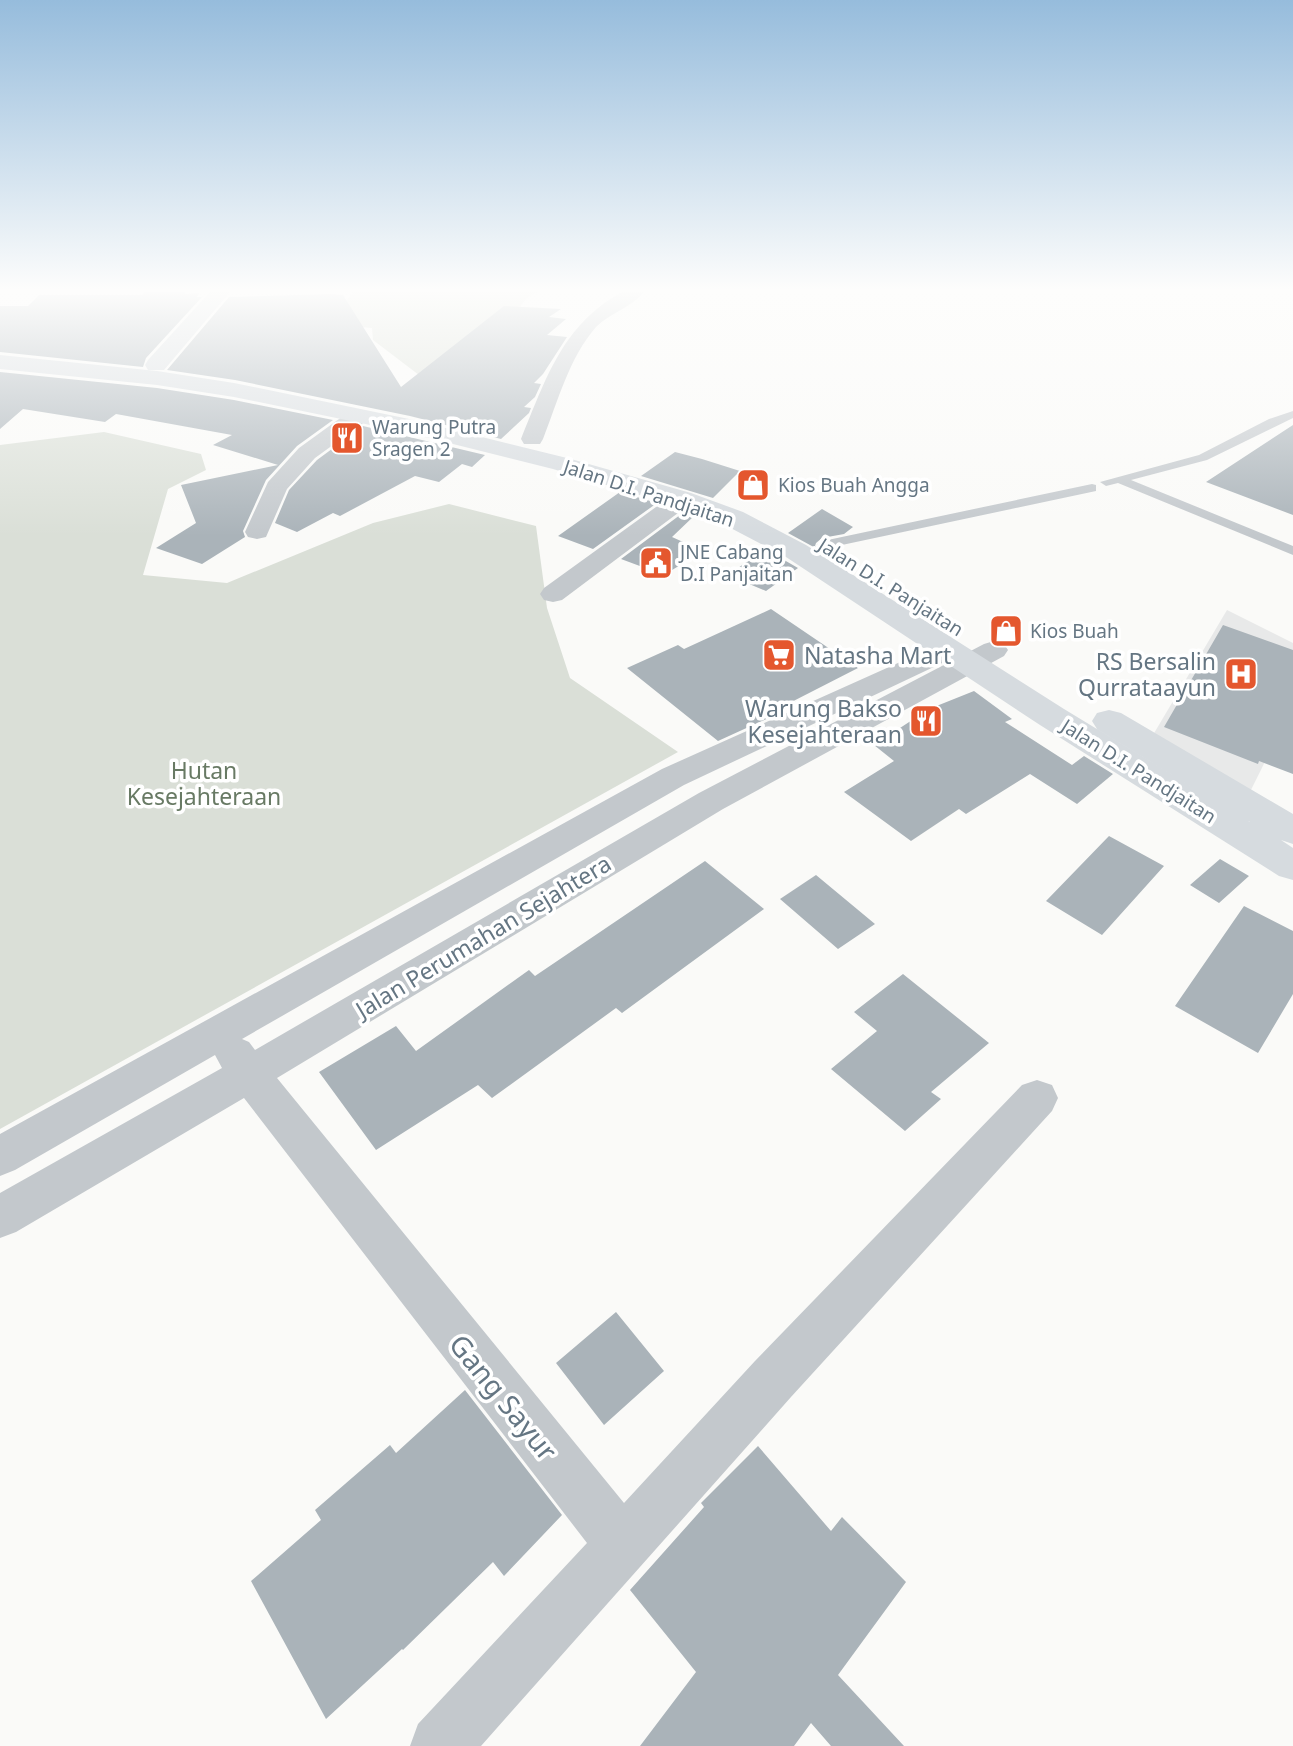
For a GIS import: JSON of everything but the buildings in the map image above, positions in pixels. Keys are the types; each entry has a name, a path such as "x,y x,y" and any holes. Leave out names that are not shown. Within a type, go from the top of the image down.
{"main road":[{"name":"Jalan D.I. Pandjaitan","path":"165,373 562,464 682,499 733,518 972,650 1052,718 1293,866"},
{"name":"Jalan D.I. Panjaitan","path":"195,373 253,378 581,449 738,497 766,509 823,545 972,650 1033,674"},
{"path":"1089,709 1293,831"}],"street":[{"path":"531,439 560,373"},
{"path":"257,532 276,487 307,453 358,416"},
{"path":"553,594 682,499"},
{"name":"Jalan Perumahan Sejahtera","path":"0,1156 673,777 972,650"},
{"name":"Jalan Perumahan Sejahtera","path":"0,1217 972,650"},
{"name":"Gang Sayur","path":"220,1034 623,1546"},
{"path":"440,1746 773,1379 1037,1098"}],"lane":[{"path":"1293,414 1279,418 1213,454 1185,464 1112,481 1293,551"},
{"path":"823,545 1092,488"}],"shaded area":[{"name":"RS Bersalin Qurrataayun","path":"1227,610 1293,643 1293,705 1249,794 1150,740"}],"green space":[{"name":"Hutan Kesejahteraan","path":"104,432 201,454 206,470 168,489 143,575 227,583 373,523 449,504 536,526 547,608 570,678 678,752 0,1129 0,445"}],"place":[{"name":"Warung Putra Sragen 2","path":"347,438"},
{"name":"Kios Buah Angga","path":"753,485"},
{"name":"JNE Cabang D.I Panjaitan","path":"656,563"},
{"name":"Kios Buah","path":"1006,631"},
{"name":"Natasha Mart","path":"779,655"},
{"name":"RS Bersalin Qurrataayun","path":"1241,674"},
{"name":"Warung Bakso Kesejahteraan","path":"926,721"}]}
